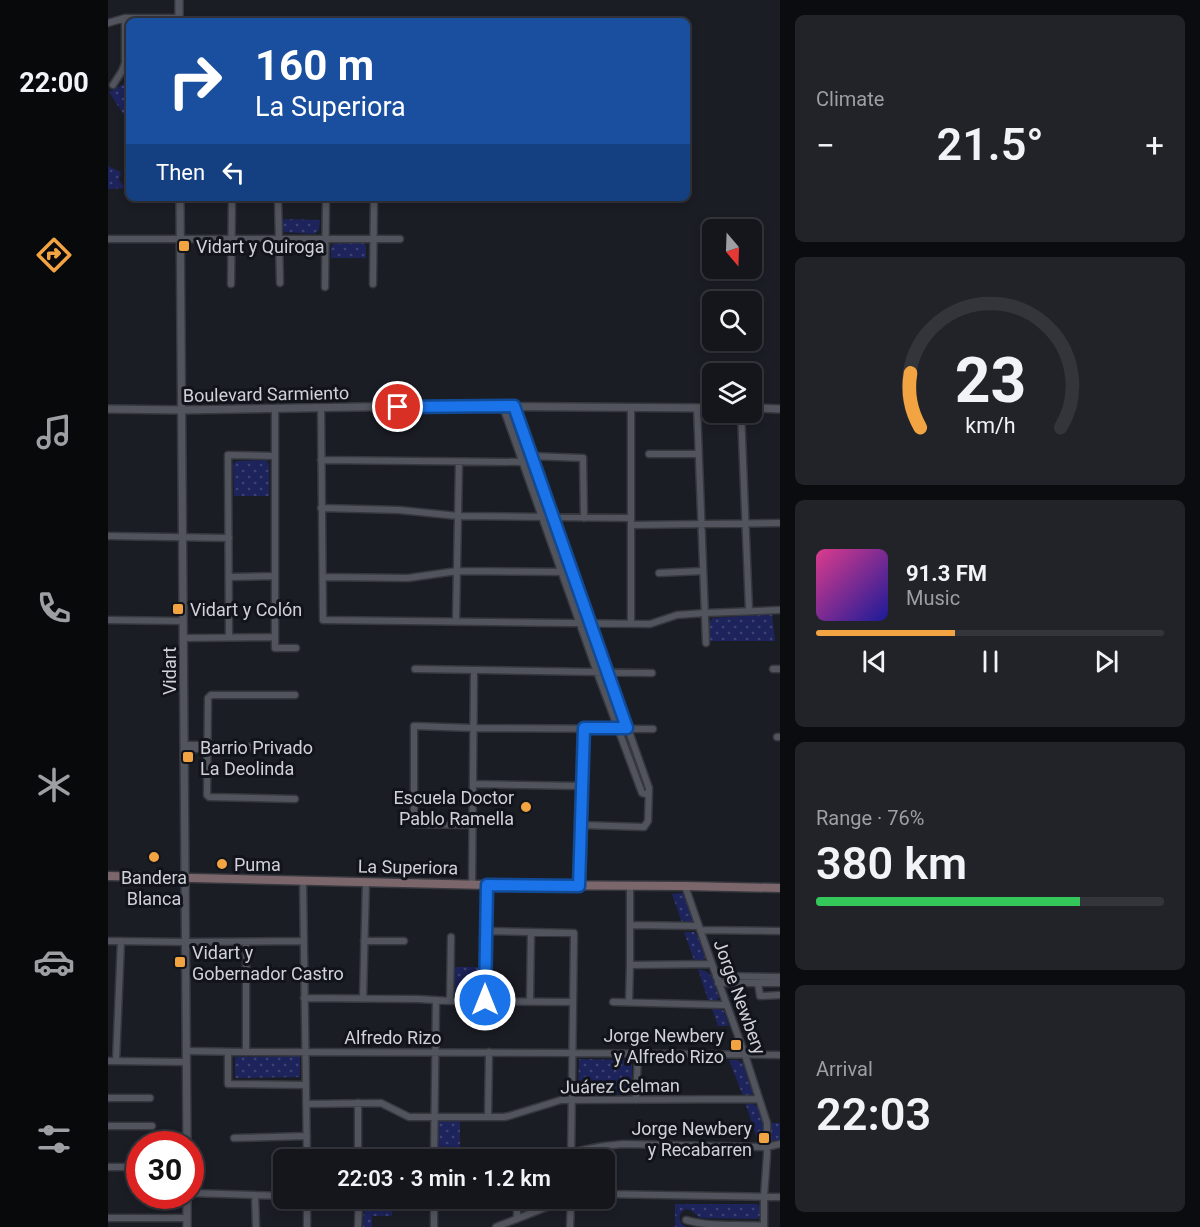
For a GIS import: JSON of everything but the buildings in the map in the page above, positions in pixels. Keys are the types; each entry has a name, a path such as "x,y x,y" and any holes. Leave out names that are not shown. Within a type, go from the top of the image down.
{"main road":[{"name":"La Superiora","path":"108,876 472,885 780,888"}],"street":[{"path":"179,0 179,18"},
{"path":"108,23 125,18 125,63 113,85"},
{"name":"Vidart","path":"180,201 187,1131"},
{"path":"231,284 232,201"},
{"path":"278,201 280,283"},
{"path":"325,286 326,201"},
{"path":"373,284 374,201"},
{"path":"108,239 400,238"},
{"path":"514,406 649,788 648,821 644,827 581,825"},
{"name":"Boulevard Sarmiento","path":"108,409 514,406 702,408"},
{"path":"503,407 642,793 648,795"},
{"path":"321,408 323,620 650,624 677,615 780,610"},
{"path":"631,408 631,623"},
{"path":"697,408 706,643"},
{"path":"762,408 780,409"},
{"path":"274,409 275,648 296,648"},
{"path":"742,423 750,610"},
{"path":"650,454 698,454"},
{"path":"230,638 228,455 274,456"},
{"path":"531,456 583,458 584,518"},
{"path":"321,460 522,462"},
{"path":"456,621 459,462"},
{"path":"321,508 399,510 458,516 584,518 701,524 780,523"},
{"path":"108,537 229,538"},
{"path":"323,577 408,578 457,571 573,572"},
{"path":"659,573 703,571"},
{"path":"229,577 275,576"},
{"path":"108,620 183,621"},
{"path":"184,638 275,637"},
{"path":"416,669 652,673"},
{"path":"472,885 474,670"},
{"path":"295,695 211,695 208,698 206,747 207,795 209,797 295,799"},
{"path":"472,825 414,824 414,726 652,729"},
{"path":"579,886 584,728"},
{"path":"184,747 200,745 206,747 295,747"},
{"path":"473,784 582,786"},
{"path":"303,881 307,1149"},
{"path":"363,998 366,882"},
{"path":"485,1000 487,885"},
{"path":"629,1002 630,886"},
{"name":"Jorge Newbery","path":"685,886 745,1055 766,1123 764,1227"},
{"path":"630,925 780,931"},
{"path":"486,931 574,933 572,1149"},
{"path":"530,1001 531,932"},
{"path":"450,1000 451,937"},
{"path":"108,940 303,941"},
{"path":"364,940 404,941"},
{"path":"116,1061 121,941"},
{"path":"246,942 246,1052"},
{"path":"630,965 712,964"},
{"path":"717,980 780,977"},
{"path":"717,980 780,983"},
{"path":"758,983 760,996 780,996"},
{"path":"304,998 572,1002"},
{"path":"434,1149 436,1000"},
{"path":"613,1002 726,1005"},
{"name":"Alfredo Rizo","path":"186,1051 780,1055"},
{"path":"228,1052 228,1084 306,1085"},
{"path":"488,1117 489,1052"},
{"path":"636,1101 638,1054"},
{"path":"108,1061 186,1062"},
{"path":"108,1098 150,1098"},
{"name":"Juárez Celman","path":"306,1104 381,1103 405,1116 488,1117 509,1116 556,1101 759,1099"},
{"path":"358,1103 358,1149"},
{"path":"108,1126 152,1126"},
{"path":"234,1138 307,1136"},
{"path":"588,1149 623,1144 767,1147 780,1144"},
{"path":"108,1167 126,1167"},
{"path":"204,1193 273,1196"},
{"path":"615,1194 780,1197"},
{"path":"255,1195 256,1227"},
{"path":"187,1209 187,1227"},
{"path":"307,1209 307,1227"},
{"path":"358,1227 359,1209"},
{"path":"434,1209 434,1227"},
{"path":"517,1209 517,1219"},
{"path":"496,1227 542,1209"},
{"path":"570,1209 570,1227"},
{"path":"108,1218 187,1218"},
{"path":"686,1220 708,1226 764,1227"}],"shaded area":[{"path":"126,83 126,114 124,115 109,92"},
{"path":"108,166 121,172 119,180 125,188 108,189"},
{"path":"282,219 320,220 319,230 315,234 284,232 281,229"},
{"path":"363,242 366,246 366,258 331,258 333,244"},
{"path":"266,460 269,464 269,496 234,496 233,464 236,461"},
{"path":"772,614 775,641 710,641 709,622 713,618"},
{"path":"626,737 630,740 647,786 645,788 643,788"},
{"path":"683,893 693,920 690,923 682,923 672,894"},
{"path":"684,932 694,932 698,936 705,958 702,961 694,960"},
{"path":"454,967 482,967 481,996 453,996"},
{"path":"698,969 707,972 713,978 719,997 717,1000 708,1000"},
{"path":"712,1009 724,1011 729,1026 718,1026"},
{"path":"300,1056 300,1077 235,1078 235,1057"},
{"path":"579,1059 632,1060 632,1094 578,1094"},
{"path":"729,1060 738,1060 743,1064 753,1093 750,1096 743,1096"},
{"path":"745,1102 760,1108 765,1125 763,1140 758,1141"},
{"path":"439,1120 460,1120 460,1149 438,1149"},
{"path":"771,1123 780,1123 780,1140 775,1143 770,1140"},
{"path":"675,1204 757,1204 760,1207 760,1216 757,1219 700,1218 687,1209 681,1213 679,1218 686,1227 675,1227"},
{"path":"364,1209 392,1209 392,1216 372,1216 372,1227 363,1227"}],"place":[{"name":"Vidart y Quiroga","path":"184,246"},
{"name":"Vidart y Colón","path":"178,609"},
{"name":"Barrio Privado La Deolinda","path":"188,757"},
{"name":"Escuela Doctor Pablo Ramella","path":"526,807"},
{"name":"Bandera Blanca","path":"154,857"},
{"name":"Puma","path":"222,864"},
{"name":"Vidart y Gobernador Castro","path":"180,962"},
{"name":"Jorge Newbery y Alfredo Rizo","path":"736,1045"},
{"name":"Jorge Newbery y Recabarren","path":"764,1138"}],"route":[{"path":"398,407 514,406 627,728 584,728 579,886 487,885 485,1000"}]}
